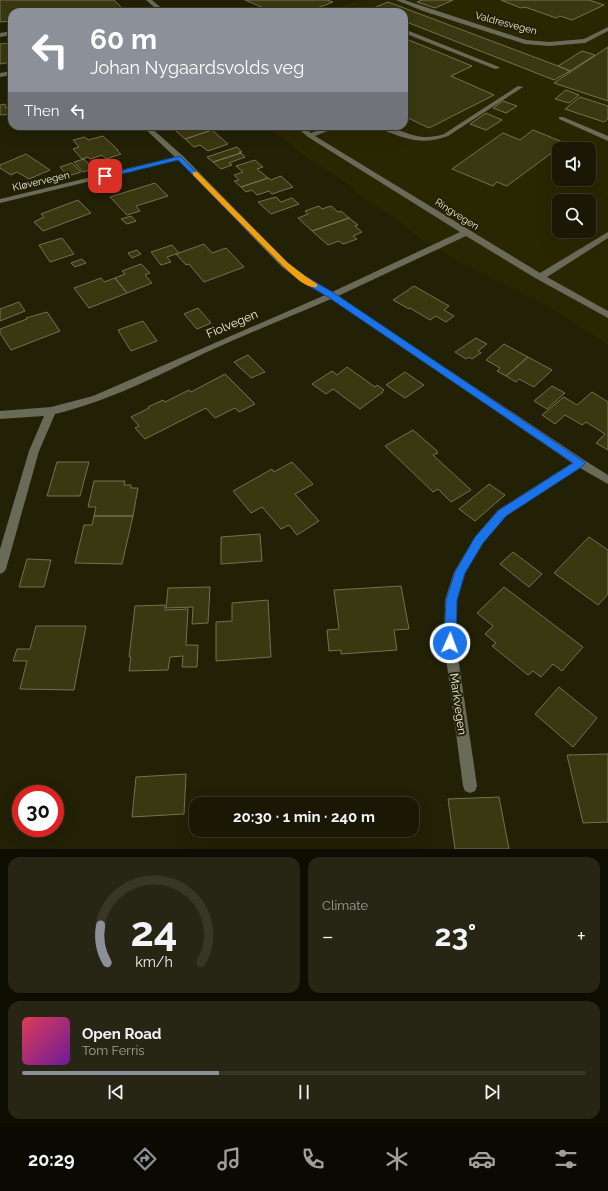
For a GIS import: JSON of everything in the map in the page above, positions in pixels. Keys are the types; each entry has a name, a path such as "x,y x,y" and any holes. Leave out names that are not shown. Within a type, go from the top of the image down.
{"street":[{"path":"149,0 158,8"},
{"name":"Valdresvegen","path":"399,0 425,10 525,42 549,44 585,41 608,29"},
{"path":"408,33 497,68"},
{"path":"391,130 415,139 437,139 446,135 520,87"},
{"path":"561,118 608,139"},
{"path":"149,130 180,158 285,264 302,278 331,295 580,463 608,480"},
{"name":"Ringvegen","path":"303,130 310,136 540,277 608,315"},
{"path":"310,136 326,130"},
{"name":"Kløvervegen","path":"0,201 180,158"},
{"name":"Fiolvegen","path":"0,415 51,411 90,401 410,260 467,232"},
{"path":"540,277 594,245 608,234"},
{"path":"0,569 34,451 51,411"},
{"name":"Markvegen","path":"470,786 450,643 451,600 460,572 479,540 502,513 580,463"}],"shaded area":[{"path":"358,0 608,0 608,345 544,304 456,260 422,240 389,214 367,201 345,182 307,158 273,130 408,130 408,8 335,8"}],"building":[{"path":"0,0 114,0 122,8 8,8 8,21 0,22"},
{"path":"245,0 327,0 333,2 317,8 264,8"},
{"path":"422,0 453,0 435,8 417,2"},
{"path":"501,0 589,0 604,5 572,20 560,16 556,18 525,7 521,8"},
{"path":"388,2 404,8 373,8"},
{"path":"408,10 570,71 554,80 408,23"},
{"path":"408,40 472,66 451,76 494,95 429,128 408,118"},
{"path":"8,43 8,63 0,64 0,44"},
{"path":"608,47 608,101 554,83"},
{"path":"582,51 595,55 570,71 558,66"},
{"path":"566,90 579,95 569,103 555,99"},
{"path":"580,97 608,106 608,119 604,122 565,109"},
{"path":"503,101 517,106 506,113 493,108"},
{"path":"5,104 6,108 8,108 8,114 0,115 0,105"},
{"path":"486,113 502,120 486,130 470,124"},
{"path":"179,130 212,130 185,139 176,131"},
{"path":"212,130 228,144 208,151 200,145 194,147 185,139"},
{"path":"533,130 563,142 552,142 552,153 507,186 497,182 493,186 452,169 503,133 520,140"},
{"path":"103,136 121,154 106,159 102,155 90,159 88,157 82,159 73,149 79,147 73,140 85,137 88,140"},
{"path":"237,147 242,152 239,152 241,153 213,162 207,157"},
{"path":"241,153 245,157 229,163 232,165 221,169 213,162"},
{"path":"26,154 50,170 29,179 17,172 11,175 0,168 0,165"},
{"path":"84,159 93,169 83,172 74,162"},
{"path":"255,160 263,167 257,169 268,178 241,187 234,181 239,180 234,175 243,172 236,166"},
{"path":"72,163 81,172 68,176 60,167"},
{"path":"281,176 293,187 272,194 269,191 257,195 252,190 246,192 241,187 268,178 271,180"},
{"path":"155,183 168,196 136,206 140,211 127,215 110,197"},
{"path":"276,197 281,202 292,198 299,204 271,214 258,202"},
{"path":"78,200 91,213 43,231 34,222 44,217 41,214"},
{"path":"319,206 322,209 331,206 338,212 341,211 349,218 312,231 298,218 308,214 305,211"},
{"path":"131,216 136,221 127,224 121,219"},
{"path":"349,218 358,225 355,226 362,232 353,236 357,239 343,244 339,241 328,245 312,231"},
{"path":"62,238 74,254 50,262 39,245"},
{"path":"204,244 212,253 226,248 244,267 204,282 189,264 186,265 176,254"},
{"path":"172,245 179,253 167,257 171,262 161,265 151,252"},
{"path":"137,250 141,254 132,258 128,253"},
{"path":"82,259 86,263 75,267 71,263"},
{"path":"141,264 150,273 145,275 152,283 127,293 115,278 125,274 122,271"},
{"path":"101,278 104,282 115,278 127,293 89,308 74,288"},
{"path":"414,286 449,306 444,310 454,316 446,322 436,316 430,320 393,300"},
{"path":"19,302 25,311 0,321 0,309"},
{"path":"198,308 211,323 197,329 184,314"},
{"path":"47,312 60,331 11,350 0,333 0,329 27,319 26,318"},
{"path":"143,321 157,341 131,351 118,330"},
{"path":"476,338 487,344 478,351 481,353 472,359 469,357 466,359 455,352"},
{"path":"504,344 528,357 506,376 497,371 500,368 486,360"},
{"path":"248,355 265,372 251,378 234,362"},
{"path":"528,357 552,370 534,387 519,379 516,382 506,376"},
{"path":"347,367 375,387 377,385 384,390 360,409 333,389 326,394 312,384 332,371 337,375"},
{"path":"405,372 424,385 405,398 386,385"},
{"path":"225,374 255,404 239,412 235,408 215,418 206,408 145,439 135,428 139,426 131,417 163,400 165,402 189,390 191,392"},
{"path":"552,386 565,393 547,409 534,401"},
{"path":"592,392 608,402 608,450 596,443 605,434 586,422 582,425 565,415 555,424 542,415 564,397 577,405"},
{"path":"413,430 436,450 438,453 433,455 471,490 451,502 438,489 433,492 385,446"},
{"path":"57,462 89,462 80,496 47,496"},
{"path":"292,462 313,484 295,494 319,521 297,535 289,525 281,529 262,507 251,513 233,491 272,469 274,472"},
{"path":"94,481 125,481 124,485 131,485 131,488 138,488 133,516 94,516 96,507 88,507"},
{"path":"489,484 505,495 475,521 459,509"},
{"path":"94,516 133,516 122,564 75,563 84,525 92,525"},
{"path":"260,534 262,561 221,564 221,537"},
{"path":"589,537 608,550 608,594 598,605 554,573"},
{"path":"513,552 542,574 529,587 500,564"},
{"path":"27,559 51,560 44,587 19,587"},
{"path":"401,586 409,629 394,630 397,650 341,654 341,650 329,651 327,630 339,629 334,590"},
{"path":"210,587 208,623 192,624 193,607 166,608 168,588"},
{"path":"504,587 583,647 562,671 553,664 541,677 533,671 528,675 492,646 496,643 485,634 493,626 477,613"},
{"path":"268,600 271,657 216,661 216,622 232,621 232,603"},
{"path":"165,605 165,610 188,609 186,645 198,645 197,667 182,667 183,656 170,657 168,670 129,671 131,657 129,657 135,606"},
{"path":"36,626 86,626 74,690 20,689 27,661 13,661 17,649 30,649"},
{"path":"559,687 597,718 573,747 535,714"},
{"path":"608,754 608,822 583,823 567,755"},
{"path":"186,774 184,814 132,817 136,777"},
{"path":"499,797 509,849 455,849 448,799"}],"slow traffic":[{"path":"195,173 285,264 302,278 314,285"}],"route":[{"path":"105,176 180,158 285,264 302,278 331,295 580,463 502,513 479,540 460,572 451,600 450,643"}]}
